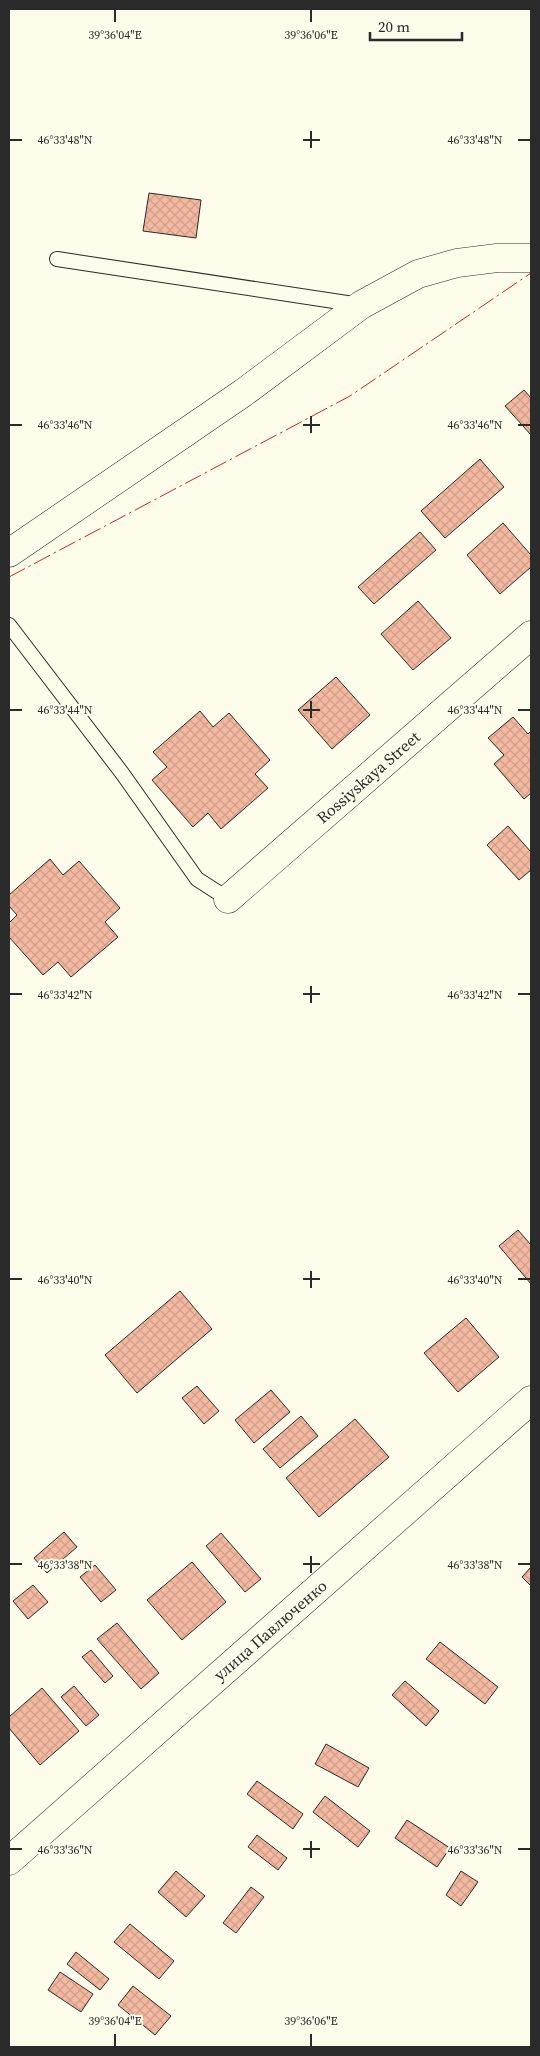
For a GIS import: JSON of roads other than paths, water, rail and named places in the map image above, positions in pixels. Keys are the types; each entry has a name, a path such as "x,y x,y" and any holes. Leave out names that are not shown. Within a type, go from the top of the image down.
{"street":[{"path":"9,553 243,393 361,306 418,274 457,263 496,258 531,258"},
{"name":"Rossiyskaya Street","path":"228,899 531,635"},
{"name":"улица Павлюченко","path":"9,1861 531,1400"}],"lane":[{"path":"57,259 361,306"},
{"path":"9,625 122,773 197,879 228,899"}]}
